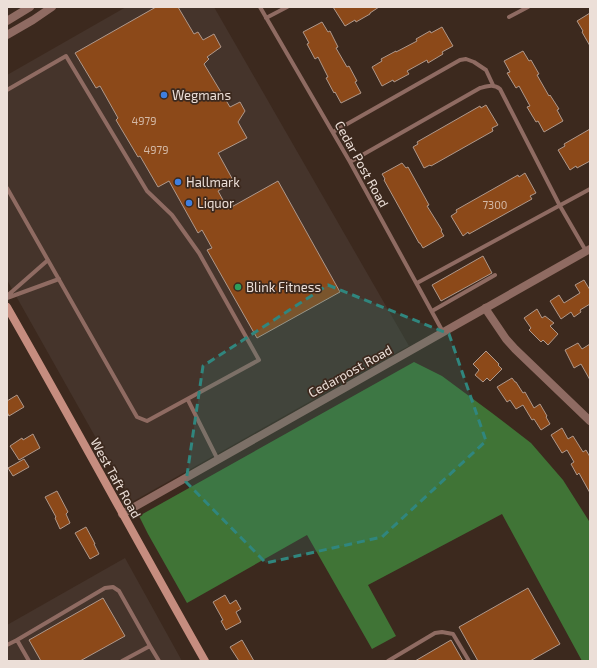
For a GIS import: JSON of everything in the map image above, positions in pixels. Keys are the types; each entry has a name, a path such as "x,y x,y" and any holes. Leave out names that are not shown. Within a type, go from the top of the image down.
{"main road":[{"name":"West Taft Road","path":"7,307 205,661"}],"street":[{"path":"7,35 52,7"},
{"path":"7,21 27,8 33,20"},
{"name":"Cedarpost Road","path":"122,514 588,250"},
{"path":"485,308 506,339 515,349 590,421"}],"lane":[{"name":"Cedar Post Road","path":"260,7 350,162 443,332"},
{"path":"266,18 287,7"},
{"path":"509,18 528,7"},
{"path":"7,90 66,56 147,191 172,215 199,252 260,360 147,421 137,417 7,188"},
{"path":"333,132 460,60 474,62 486,70 493,85"},
{"path":"350,162 480,88 493,85 497,86 500,89 560,206 588,250"},
{"path":"417,283 590,189"},
{"path":"7,297 48,260"},
{"path":"432,311 495,275"},
{"path":"7,297 59,279"},
{"path":"188,400 218,460"},
{"path":"7,645 106,588 113,587 119,591 159,661"},
{"path":"388,661 435,633 442,632 453,634 469,661"},
{"path":"17,640 29,661"},
{"path":"122,661 150,646"}],"highlighted area":[{"path":"328,285 449,334 486,441 382,537 266,563 186,482 203,366"}],"shaded area":[{"path":"126,7 214,7 409,346 132,502 7,280 7,75"},
{"path":"125,558 182,661 7,661 7,625"}],"green space":[{"path":"414,362 442,376 531,443 563,480 589,521 590,661 582,661 502,514 368,585 396,636 372,649 307,535 187,603 139,516"}],"building":[{"path":"156,7 178,7 194,34 198,32 203,40 214,34 221,47 207,57 209,59 204,64 230,107 240,102 245,111 238,122 247,138 218,153 234,182 218,191 228,209 278,181 340,292 257,338 207,250 212,248 202,230 198,233 169,181 158,187 140,156 138,157 116,120 118,118 100,86 96,88 75,53"},
{"path":"333,7 379,7 356,22 355,20 345,26"},
{"path":"590,13 590,46 577,21"},
{"path":"322,22 328,32 330,31 338,47 336,48 347,67 349,66 357,81 355,82 361,93 341,103 326,78 328,77 318,57 315,59 307,44 309,43 303,32"},
{"path":"442,27 453,46 442,52 443,54 428,63 427,60 407,71 409,74 394,82 393,80 382,86 372,67 382,61 381,59 417,41 416,39 430,31 431,33"},
{"path":"523,51 529,61 531,60 539,74 537,75 549,96 550,95 559,109 557,110 563,121 544,132 538,121 536,122 527,107 530,106 519,86 516,88 507,73 510,72 504,61"},
{"path":"486,105 498,125 492,128 493,131 431,166 430,165 424,168 413,147 418,144 417,142 480,106 481,108"},
{"path":"590,129 590,161 570,170 558,150 565,146 564,144"},
{"path":"402,163 406,168 408,167 444,236 423,248 382,174"},
{"path":"525,173 536,193 530,196 532,199 463,236 451,216 457,212 456,210 518,175 519,177"},
{"path":"483,256 492,273 441,301 432,285"},
{"path":"584,280 590,290 590,304 580,310 581,312 574,317 571,312 561,319 550,301 559,295 564,303 580,293 575,285"},
{"path":"537,309 542,318 545,316 554,323 550,326 558,334 548,345 543,340 541,342 529,330 531,328 524,318"},
{"path":"578,343 582,349 590,344 590,380 581,364 574,368 565,350"},
{"path":"486,351 502,369 490,381 487,378 483,382 475,375 479,370 473,364"},
{"path":"512,378 523,393 525,392 534,408 540,404 550,424 541,430 534,419 532,420 523,405 516,409 510,400 507,402 497,387"},
{"path":"17,395 24,407 9,416 7,412 7,401"},
{"path":"562,428 568,439 573,436 583,452 586,450 590,457 590,493 579,473 577,475 571,464 574,462 567,450 562,453 551,435"},
{"path":"33,434 40,448 19,460 10,446 22,438 23,440"},
{"path":"24,459 29,467 13,476 8,468"},
{"path":"57,491 68,512 66,514 70,523 60,529 55,518 56,517 45,497"},
{"path":"86,527 99,554 90,559 75,533"},
{"path":"528,588 560,644 530,661 478,661 459,627"},
{"path":"225,595 230,604 236,600 241,609 236,612 241,622 226,630 221,621 223,620 213,602"},
{"path":"103,598 125,636 80,661 41,661 29,640"},
{"path":"242,640 254,661 239,661 230,647"},
{"path":"451,640 463,661 415,661"}],"place":[{"name":"Wegmans","path":"164,95"},
{"name":"Hallmark","path":"178,182"},
{"name":"Liquor","path":"189,203"},
{"name":"Blink Fitness","path":"238,287"}]}
